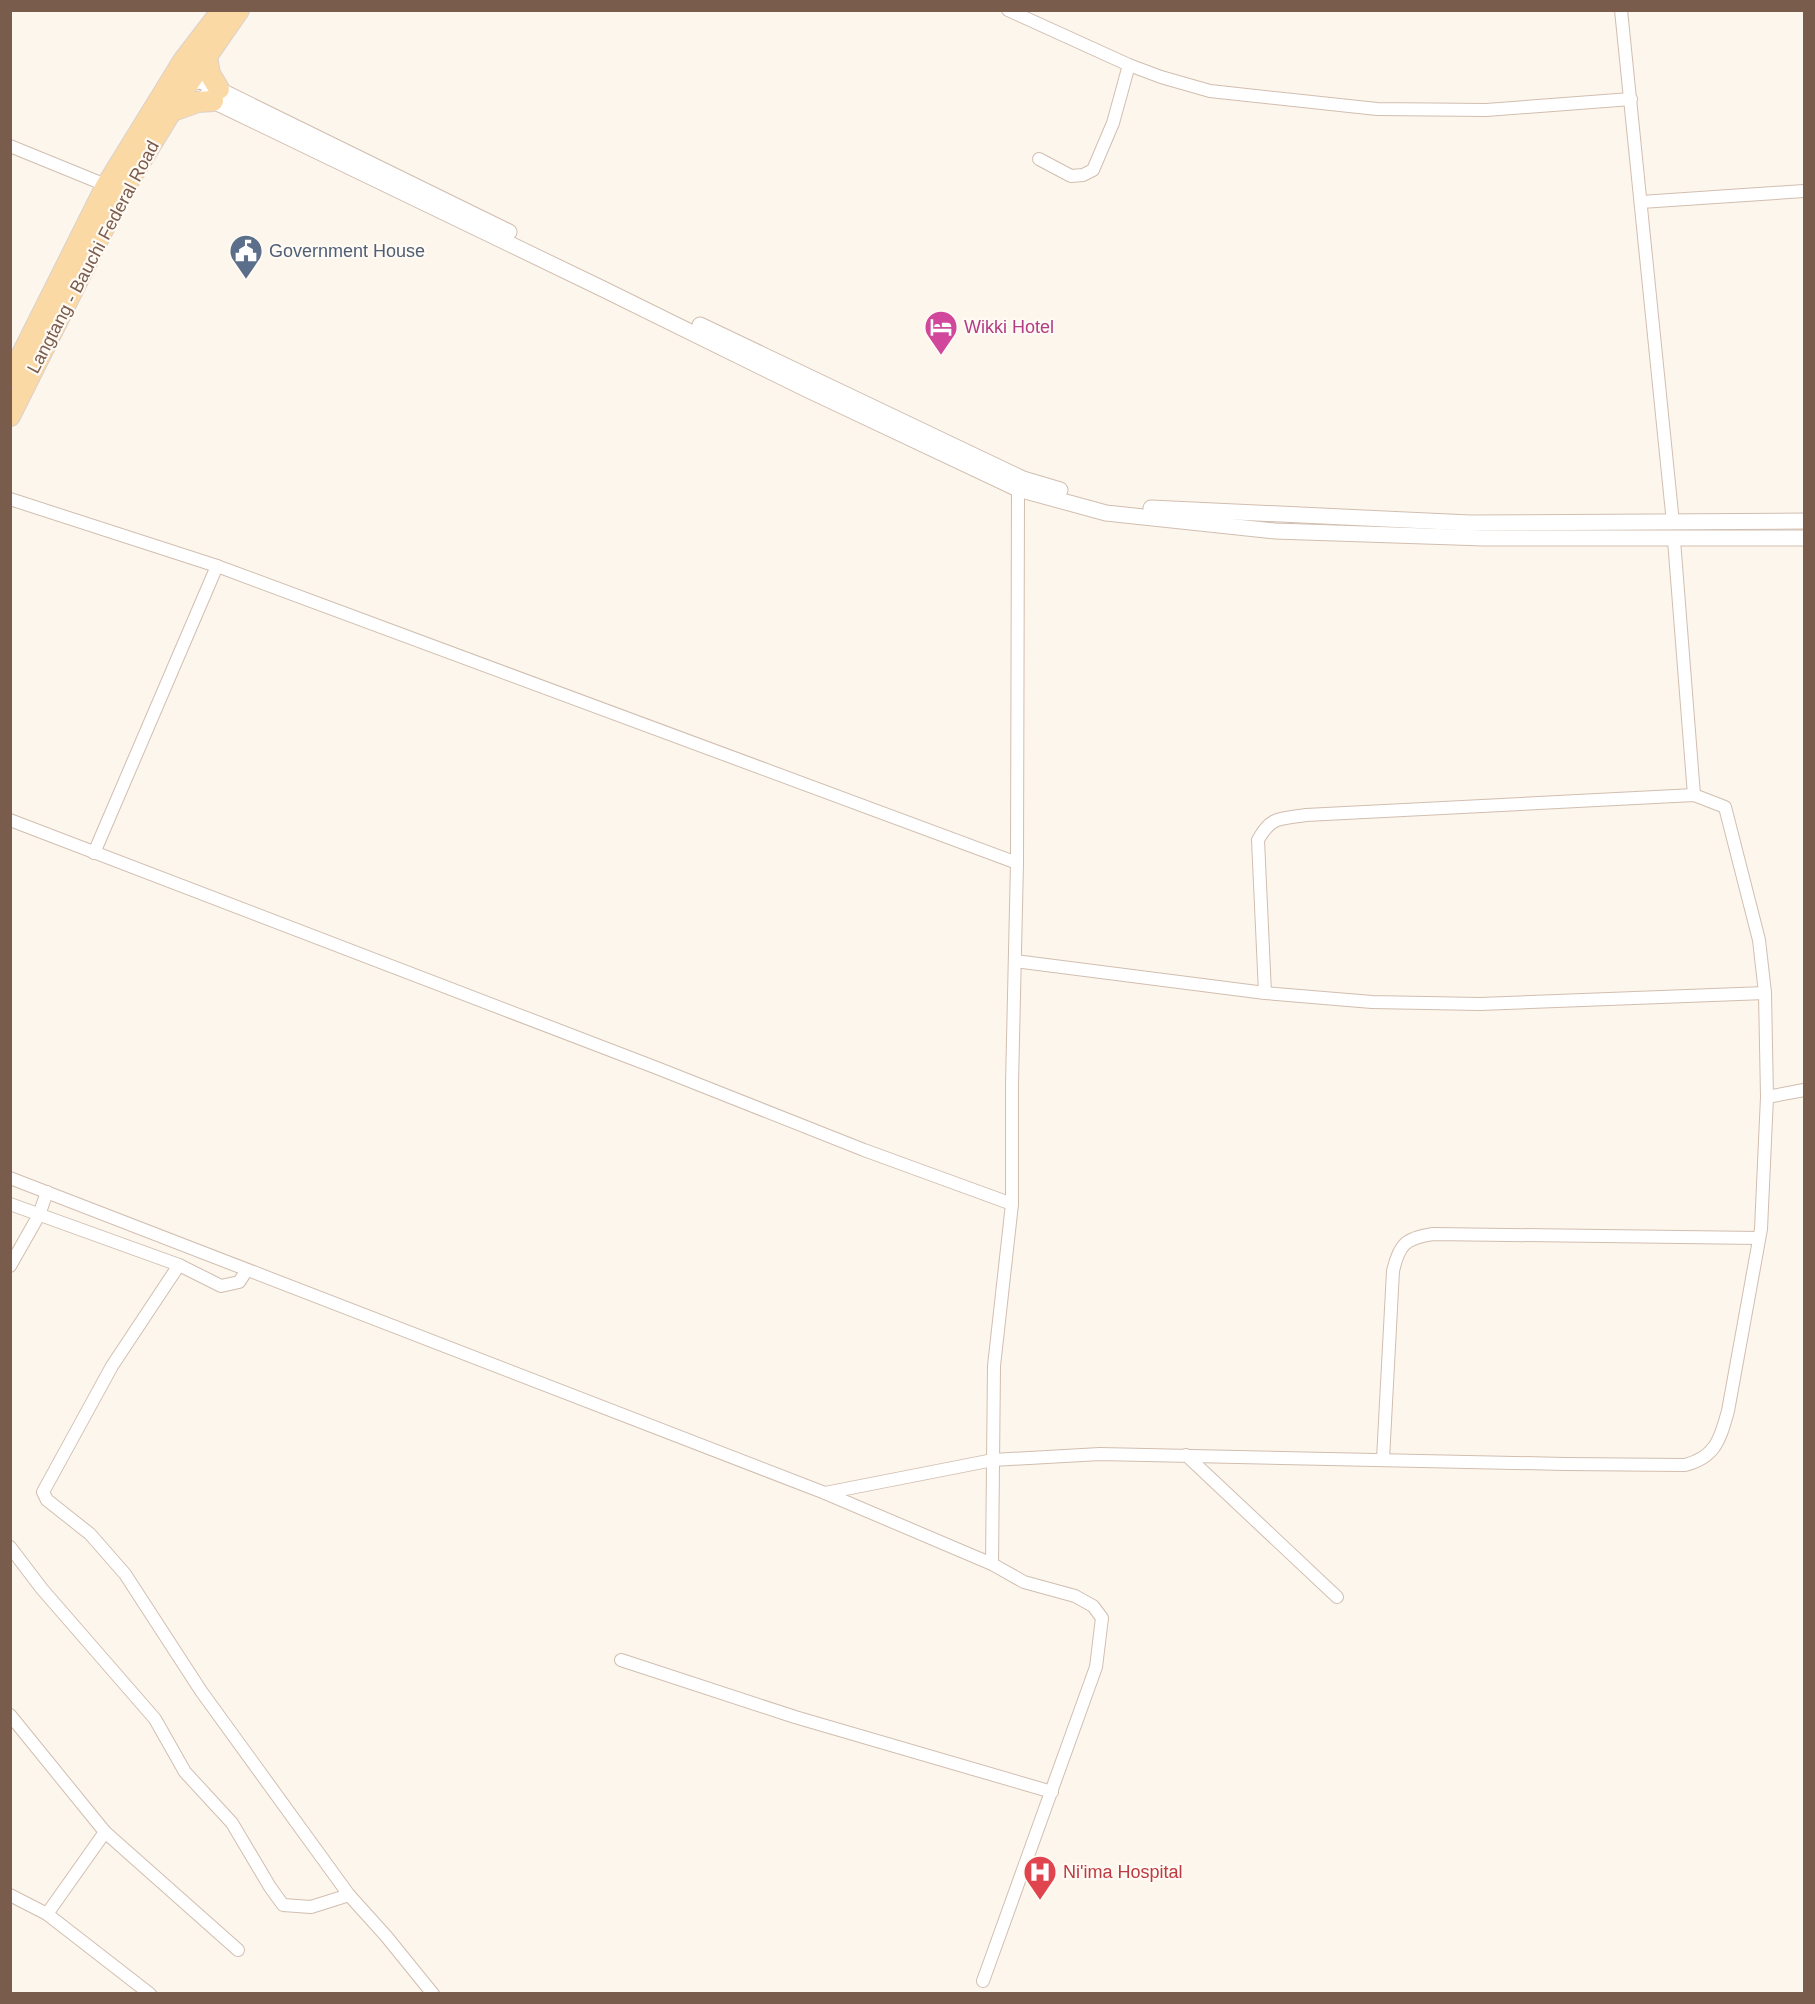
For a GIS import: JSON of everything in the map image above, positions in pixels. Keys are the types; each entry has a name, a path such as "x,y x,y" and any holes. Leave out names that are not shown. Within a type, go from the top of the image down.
{"main road":[{"name":"Langtang - Bauchi Federal Road","path":"10,378 114,189 166,88 222,10"},
{"name":"Langtang - Bauchi Federal Road","path":"10,416 114,189 170,112 239,10"},
{"path":"170,112 216,95 207,57"}],"street":[{"path":"1008,10 1129,65 1210,91 1377,109 1486,110 1630,99"},
{"path":"1621,10 1673,523"},
{"path":"187,57 190,81 196,93 216,95 806,389 1021,484 1106,513 1275,531 1484,538 1674,540 1804,538"},
{"path":"1040,159 1071,176 1083,175 1093,170 1113,123 1129,65"},
{"path":"166,88 190,81"},
{"path":"10,146 114,189"},
{"path":"1641,202 1804,191"},
{"path":"1021,484 1136,507 1470,523 1804,521"},
{"path":"992,1564 994,1366 1012,1204 1021,484"},
{"path":"10,499 217,566 1017,862"},
{"path":"1674,540 1694,795"},
{"path":"94,853 217,566"},
{"path":"825,1493 993,1460 1100,1454 1685,1465 1708,1455 1722,1432 1728,1411 1759,1238 1767,1096 1765,993 1759,940 1725,807 1694,795 1306,815 1280,819 1266,825 1258,840 1265,993"},
{"path":"10,820 657,1068 864,1150 1012,1204"},
{"path":"1016,961 1265,993 1372,1002 1480,1004 1765,993"},
{"path":"1767,1096 1804,1090"},
{"path":"10,1178 825,1493 992,1564 1024,1582 1075,1596 1093,1606 1102,1618 1096,1667 983,1981"},
{"path":"10,1266 39,1215 47,1192"},
{"path":"10,1204 179,1265 221,1286 239,1281 247,1270"},
{"path":"1383,1459 1393,1271 1397,1253 1404,1243 1416,1236 1432,1234 1759,1238"},
{"path":"179,1265 112,1366 43,1492 47,1500 90,1534 125,1574 201,1691 349,1894 433,1994"},
{"path":"1186,1455 1337,1597"},
{"path":"10,1547 42,1589 155,1719 185,1772 232,1823 283,1905 311,1907 349,1894"},
{"path":"621,1660 795,1717 1052,1792"},
{"path":"10,1715 105,1832 238,1950"},
{"path":"47,1914 105,1832"},
{"path":"10,1895 47,1914 150,1994"}],"place":[{"name":"Government House","path":"246,280"},
{"name":"Wikki Hotel","path":"941,356"},
{"name":"Ni'ima Hospital","path":"1040,1901"}]}
